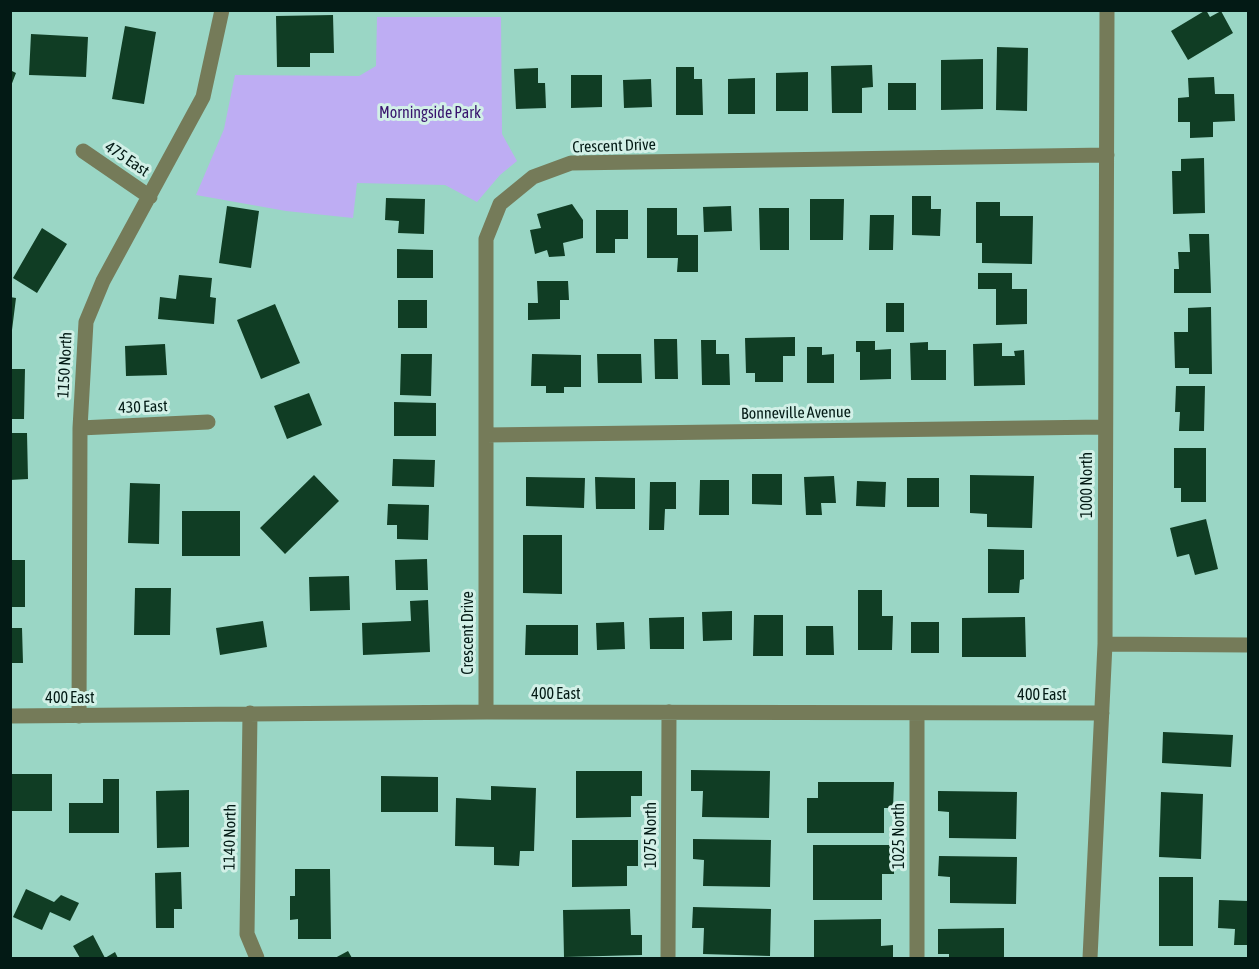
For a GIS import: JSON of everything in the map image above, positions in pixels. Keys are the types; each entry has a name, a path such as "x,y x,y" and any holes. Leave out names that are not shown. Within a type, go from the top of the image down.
{"street":[{"name":"1150 North","path":"78,716 80,428 86,322 103,281 203,98 222,10"},
{"name":"1000 North","path":"1090,958 1105,644 1107,10"},
{"name":"475 East","path":"83,151 150,196"},
{"name":"Crescent Drive","path":"486,712 486,239 500,204 533,177 571,164 1107,155"},
{"name":"430 East","path":"80,428 208,422"},
{"name":"Bonneville Avenue","path":"486,435 1105,428"},
{"path":"1105,644 1248,645"},
{"name":"400 East","path":"10,716 486,712 1102,713"},
{"name":"1075 North","path":"668,958 669,712"},
{"name":"1140 North","path":"250,713 247,934 257,958"},
{"name":"1025 North","path":"917,713 917,958"}],"green space":[{"name":"Morningside Park","path":"377,17 501,17 502,134 517,161 500,175 477,202 445,185 357,183 353,218 286,211 196,195 224,129 235,75 359,76 376,66"}],"building":[{"path":"1206,10 1210,17 1221,11 1233,33 1188,60 1171,31"},
{"path":"333,15 334,53 310,53 310,67 277,67 276,16"},
{"path":"125,26 156,32 144,104 112,99"},
{"path":"31,34 88,37 86,77 29,75"},
{"path":"997,47 1028,48 1027,111 996,110"},
{"path":"983,59 983,109 941,110 941,60"},
{"path":"872,65 873,87 862,88 862,113 832,113 831,66"},
{"path":"676,67 694,67 694,79 702,79 703,115 676,115"},
{"path":"538,68 538,83 545,83 546,108 516,109 514,69"},
{"path":"10,70 16,73 11,86 10,86"},
{"path":"808,72 808,111 776,111 776,73"},
{"path":"571,75 602,75 602,107 571,108"},
{"path":"1214,77 1215,94 1234,94 1235,121 1213,122 1213,137 1190,138 1190,122 1178,122 1178,98 1189,97 1188,78"},
{"path":"755,78 755,114 728,114 728,79"},
{"path":"651,79 652,107 624,108 623,80"},
{"path":"888,83 916,83 916,110 888,110"},
{"path":"1204,158 1205,213 1173,214 1172,171 1181,171 1181,159"},
{"path":"912,196 931,196 931,209 941,209 940,236 912,235"},
{"path":"386,198 425,199 424,234 398,233 399,221 385,220"},
{"path":"810,199 844,199 843,240 810,240"},
{"path":"976,202 1000,202 1000,216 1033,216 1032,264 982,263 982,243 976,243"},
{"path":"572,204 583,220 583,238 563,243 565,256 549,257 547,250 535,254 530,230 541,228 537,214"},
{"path":"227,206 259,211 251,268 219,263"},
{"path":"731,206 732,231 704,232 703,207"},
{"path":"647,208 677,208 677,235 698,235 698,272 677,272 678,258 647,258"},
{"path":"759,208 789,208 789,250 760,250"},
{"path":"596,210 628,210 628,239 615,239 615,253 596,253"},
{"path":"870,215 894,215 893,250 869,250"},
{"path":"42,228 67,244 37,293 13,278"},
{"path":"1189,234 1209,234 1211,293 1174,293 1174,269 1179,269 1178,252 1190,252"},
{"path":"397,249 433,250 433,278 397,278"},
{"path":"978,273 1012,273 1012,289 1027,289 1027,324 996,325 996,289 978,289"},
{"path":"179,275 212,278 210,297 216,298 214,324 158,319 160,297 176,299"},
{"path":"537,281 568,281 569,300 560,300 560,319 528,320 528,303 538,303"},
{"path":"10,297 16,298 12,330 10,330"},
{"path":"398,300 427,300 427,328 398,328"},
{"path":"886,303 904,303 904,332 886,332"},
{"path":"275,304 300,363 261,379 237,320"},
{"path":"1211,307 1212,374 1189,374 1189,368 1175,368 1174,332 1188,332 1188,308"},
{"path":"795,337 795,356 783,356 783,382 755,382 755,373 746,373 745,338"},
{"path":"654,339 677,339 678,379 655,379"},
{"path":"701,340 716,340 716,354 729,354 730,385 702,385"},
{"path":"856,341 875,341 875,350 891,349 891,379 860,380 860,352 856,352"},
{"path":"928,342 928,350 946,350 946,380 911,380 910,343"},
{"path":"1002,343 1002,356 1015,356 1014,351 1024,350 1025,385 974,386 973,344"},
{"path":"165,344 167,375 126,376 125,346"},
{"path":"807,347 822,347 822,355 834,354 834,383 807,383"},
{"path":"401,354 432,354 431,396 400,395"},
{"path":"532,354 581,355 581,387 564,387 564,393 546,393 546,386 531,386"},
{"path":"597,354 641,354 642,383 598,383"},
{"path":"10,369 25,369 24,419 10,419"},
{"path":"1176,386 1205,386 1204,431 1179,431 1180,412 1175,412"},
{"path":"309,393 322,425 287,439 274,406"},
{"path":"394,402 436,403 436,436 394,436"},
{"path":"10,433 27,433 28,479 10,480"},
{"path":"1174,448 1206,448 1206,502 1181,502 1181,488 1174,488"},
{"path":"393,459 435,460 434,487 392,486"},
{"path":"752,474 782,474 782,505 752,504"},
{"path":"314,475 339,501 285,554 260,528"},
{"path":"970,475 1034,476 1032,528 987,527 987,514 970,513"},
{"path":"834,476 836,503 821,503 822,515 806,515 804,477"},
{"path":"526,477 585,478 584,508 526,506"},
{"path":"595,477 635,478 635,509 596,509"},
{"path":"907,478 939,478 939,507 907,507"},
{"path":"700,480 729,480 729,515 699,515"},
{"path":"857,481 886,482 885,507 856,506"},
{"path":"650,482 676,482 676,509 665,509 664,530 649,530"},
{"path":"130,483 160,484 159,544 128,543"},
{"path":"388,504 429,505 428,540 397,539 397,525 387,525"},
{"path":"182,511 240,511 240,556 182,556"},
{"path":"1206,519 1218,569 1195,575 1189,554 1177,557 1170,528"},
{"path":"523,535 562,535 562,594 523,593"},
{"path":"988,549 1024,550 1024,579 1020,580 1019,593 988,593"},
{"path":"427,559 428,590 396,590 395,560"},
{"path":"10,560 25,560 25,607 10,607"},
{"path":"349,576 350,610 310,611 309,577"},
{"path":"135,588 171,588 170,635 134,635"},
{"path":"858,590 882,590 882,616 893,616 892,650 858,650"},
{"path":"428,600 430,652 363,655 362,623 411,621 410,601"},
{"path":"732,611 732,640 703,641 702,612"},
{"path":"754,615 783,615 783,656 753,656"},
{"path":"684,617 684,649 650,649 649,618"},
{"path":"1025,617 1026,657 962,657 962,618"},
{"path":"263,621 267,647 220,655 216,628"},
{"path":"624,622 625,649 597,650 596,623"},
{"path":"911,622 939,622 939,653 911,653"},
{"path":"526,625 578,625 578,655 525,655"},
{"path":"806,626 833,626 834,655 806,655"},
{"path":"10,628 22,628 23,663 10,663"},
{"path":"1163,732 1233,735 1231,767 1162,763"},
{"path":"691,770 770,771 769,818 702,817 703,791 691,791"},
{"path":"576,771 642,771 642,796 631,796 631,817 576,818"},
{"path":"10,774 52,774 52,811 10,811"},
{"path":"381,776 438,777 438,812 381,812"},
{"path":"103,779 119,779 119,833 69,833 69,803 103,803"},
{"path":"818,782 894,782 893,808 884,808 884,833 807,833 807,798 818,798"},
{"path":"491,786 536,788 534,851 520,851 519,866 494,865 494,847 455,846 456,798 491,800"},
{"path":"189,790 189,847 157,848 156,791"},
{"path":"938,791 1017,792 1016,839 949,838 949,812 938,811"},
{"path":"1161,792 1203,794 1201,859 1159,857"},
{"path":"693,839 771,840 770,887 703,886 704,860 693,859"},
{"path":"572,840 638,840 638,866 627,866 627,886 572,887"},
{"path":"813,845 894,845 894,874 882,874 882,900 813,900"},
{"path":"939,856 1017,857 1016,904 950,903 950,877 938,876"},
{"path":"295,869 330,869 331,939 298,939 298,919 290,920 290,896 295,896"},
{"path":"181,872 182,909 174,909 174,928 156,928 155,873"},
{"path":"1159,877 1193,877 1193,946 1159,946"},
{"path":"26,889 54,902 61,895 79,903 70,921 50,912 42,930 13,917"},
{"path":"1219,900 1248,901 1248,945 1234,945 1235,929 1218,928"},
{"path":"693,907 771,909 770,956 703,954 704,928 692,928"},
{"path":"630,909 631,935 642,935 642,955 564,957 563,910"},
{"path":"881,919 881,946 893,945 893,958 814,958 814,920"},
{"path":"1004,928 1004,958 949,958 949,954 938,954 938,929"},
{"path":"93,935 105,958 80,958 73,946"},
{"path":"348,951 352,958 335,958"},
{"path":"115,952 118,958 105,958"}]}
